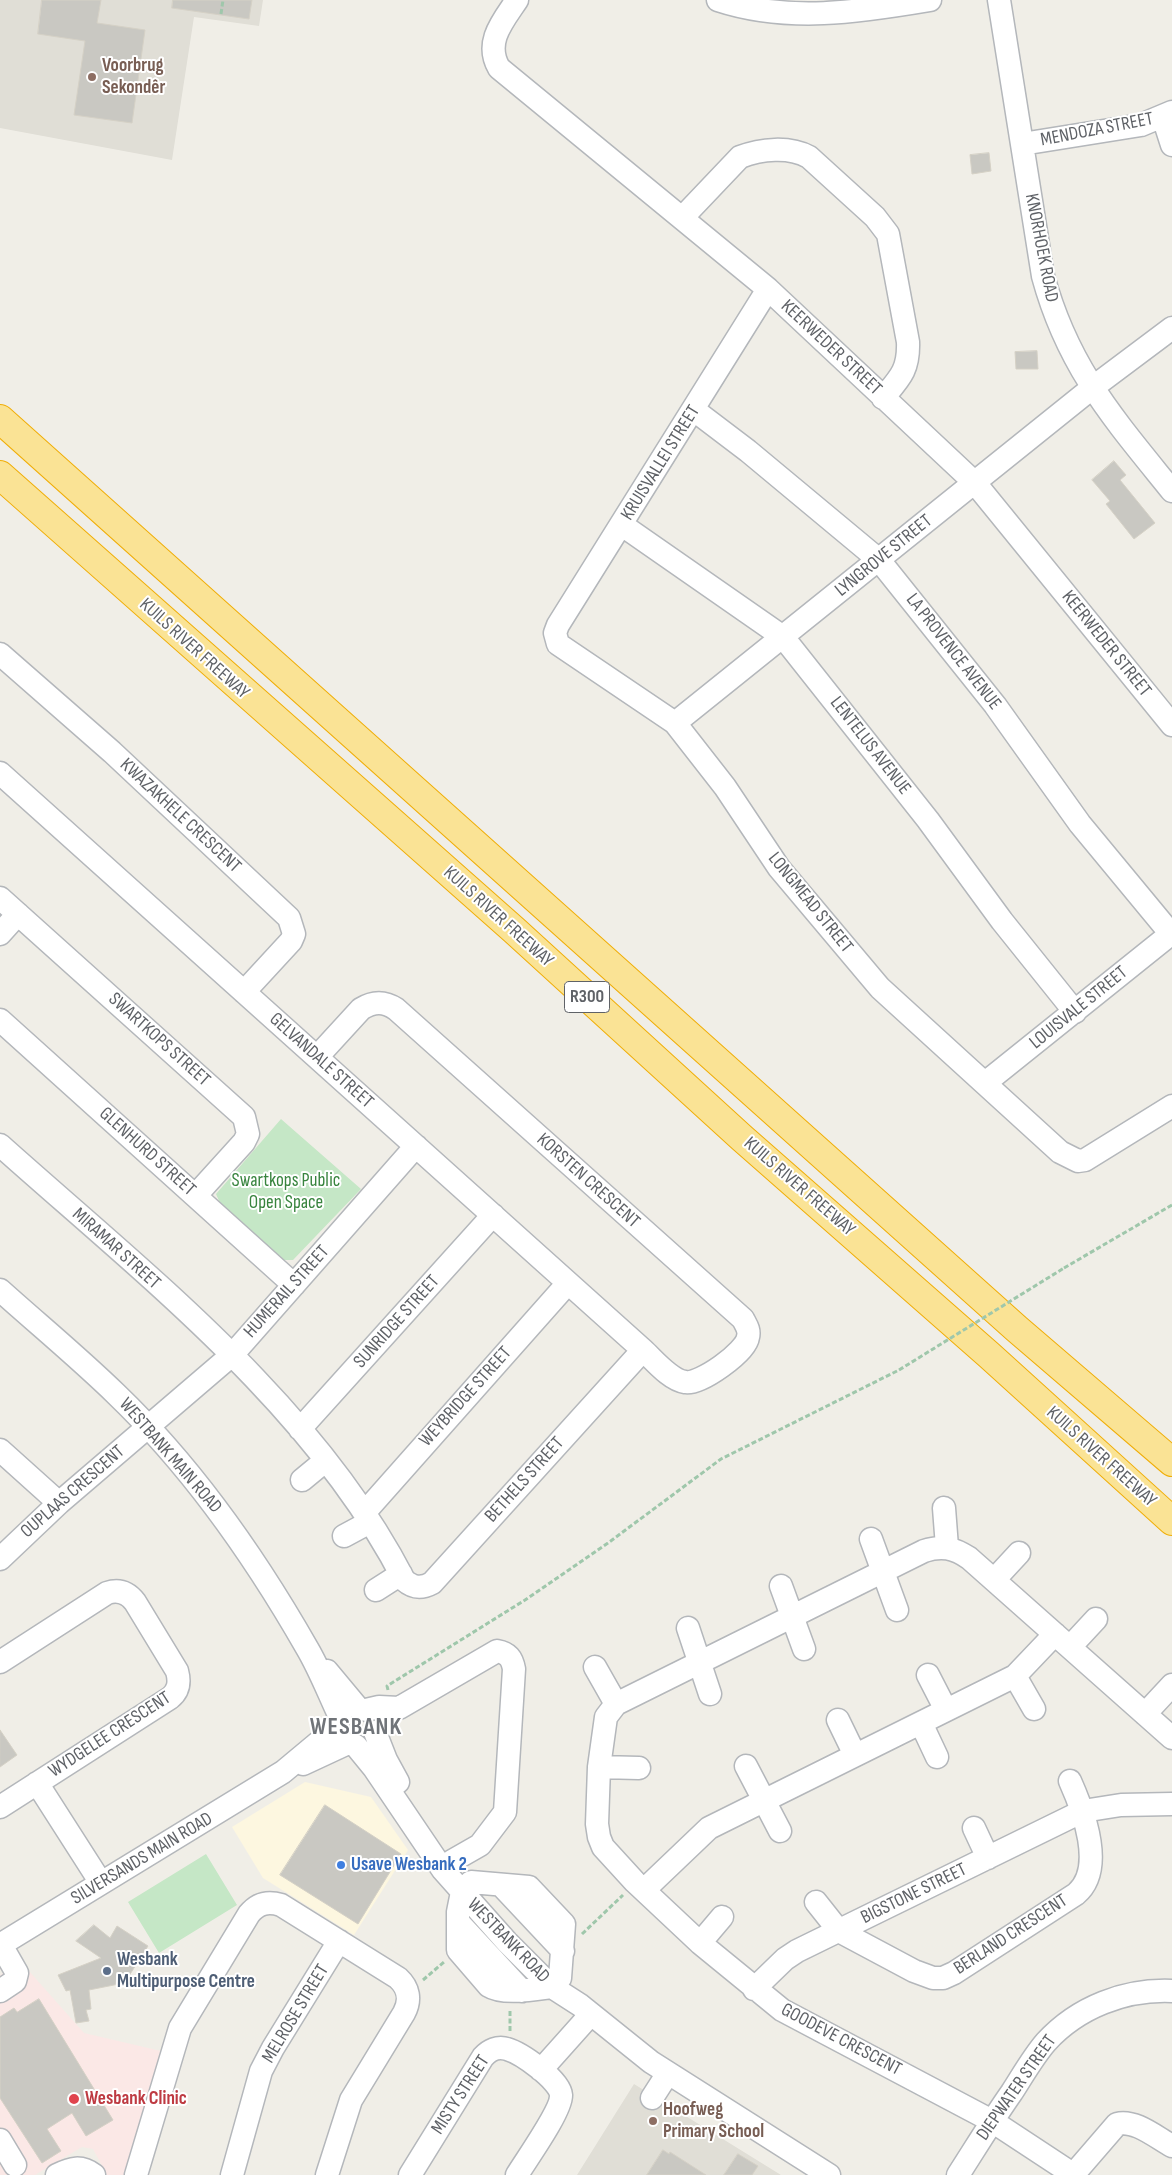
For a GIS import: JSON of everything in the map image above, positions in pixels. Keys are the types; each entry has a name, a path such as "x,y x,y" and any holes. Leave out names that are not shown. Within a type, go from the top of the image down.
{"highway":[{"name":"KUILS RIVER FREEWAY","path":"0,419 1017,1329 1172,1462"},
{"name":"KUILS RIVER FREEWAY","path":"0,475 514,930 742,1138 989,1355 1172,1521"}],"street":[{"name":"KEERWEDER STREET","path":"517,0 495,36 493,50 499,68 768,289 975,483 1172,725"},
{"path":"718,0 757,10 785,13 841,6 930,0"},
{"name":"KNORHOEK ROAD","path":"999,0 1043,276 1048,295 1066,341 1092,388 1172,491"},
{"path":"1168,115 1172,145"},
{"name":"MENDOZA STREET","path":"1022,144 1140,125 1168,115"},
{"path":"682,218 740,157 752,152 778,150 800,152 809,157 875,217 888,234 908,342 909,357 902,376 883,398"},
{"name":"KRUISVALLEI STREET","path":"556,638 558,625 768,289"},
{"name":"LYNGROVE STREET","path":"676,723 1092,388 1172,328"},
{"name":"LA PROVENCE AVENUE","path":"694,410 748,451 879,560 995,705 1080,824 1171,934"},
{"name":"LENTELUS AVENUE","path":"622,525 783,636 928,820 1002,921 1075,1012"},
{"name":"LONGMEAD STREET","path":"556,638 563,648 676,723 725,787 780,868 880,988 1060,1152 1078,1161 1094,1155 1172,1106"},
{"name":"KWAZAKHELE CRESCENT","path":"0,654 112,752 288,918 294,934 291,941 244,992"},
{"name":"GELVANDALE STREET","path":"0,773 643,1350"},
{"name":"SWARTKOPS STREET","path":"0,898 244,1117 248,1134 244,1142 196,1196"},
{"path":"0,934 18,914"},
{"name":"LOUISVALE STREET","path":"984,1083 1171,934"},
{"name":"KORSTEN CRESCENT","path":"317,1058 361,1008 381,1002 396,1009 743,1319 748,1331 747,1342 740,1350 703,1379 692,1383 677,1380 643,1350"},
{"name":"GLENHURD STREET","path":"0,1020 294,1285"},
{"name":"MIRAMAR STREET","path":"0,1145 233,1354"},
{"name":"HUMERAIL STREET","path":"148,1426 233,1354 416,1146"},
{"name":"SUNRIDGE STREET","path":"300,1429 493,1215"},
{"name":"WEYBRIDGE STREET","path":"368,1517 568,1283"},
{"name":"WESTBANK MAIN ROAD","path":"0,1290 116,1394 148,1426 213,1504 250,1556 308,1649 350,1725"},
{"name":"BETHELS STREET","path":"233,1354 300,1429 368,1517 404,1580 413,1586 420,1587 432,1583 643,1350"},
{"name":"OUPLAAS CRESCENT","path":"0,1559 58,1503 148,1426"},
{"path":"0,1450 58,1503"},
{"path":"302,1480 325,1461"},
{"path":"944,1508 947,1547"},
{"path":"344,1536 368,1517"},
{"path":"871,1539 897,1610"},
{"path":"596,1667 616,1704 924,1551 947,1547 969,1558 1172,1738"},
{"path":"994,1580 1019,1553"},
{"path":"376,1590 401,1574"},
{"path":"781,1586 804,1649"},
{"name":"WYDGELEE CRESCENT","path":"0,1662 107,1593 119,1591 131,1597 135,1602 178,1676 178,1687 174,1695 0,1807"},
{"path":"640,1886 709,1828 764,1799 1015,1676 1062,1640 1096,1619"},
{"path":"688,1628 710,1694"},
{"path":"350,1725 379,1707 399,1708 497,1651 508,1654 514,1669 505,1812 480,1845 452,1861"},
{"path":"928,1675 946,1710"},
{"path":"1015,1676 1034,1709"},
{"path":"1145,1714 1172,1685"},
{"name":"GOODEVE CRESCENT","path":"616,1704 606,1717 599,1767 597,1824 603,1847 640,1886 700,1943 782,2010 992,2121 1073,2175"},
{"path":"838,1720 855,1755"},
{"name":"WESTBANK ROAD","path":"467,1887 444,1870 374,1768 350,1725 375,1722 375,1732 386,1760 410,1802 452,1861 467,1887 507,1942 556,1982 585,2010 668,2073 829,2175"},
{"path":"921,1723 937,1757"},
{"name":"SILVERSANDS MAIN ROAD","path":"0,1945 284,1772 322,1757 350,1725"},
{"path":"746,1766 780,1831"},
{"path":"599,1767 639,1768"},
{"path":"1070,1781 1083,1811"},
{"path":"37,1783 101,1883"},
{"name":"BIGSTONE STREET","path":"754,1989 785,1959 1083,1811 1121,1805 1172,1804"},
{"name":"BERLAND CRESCENT","path":"839,1931 926,1976 943,1978 954,1973 1083,1888 1088,1879 1090,1864 1088,1824 1083,1811"},
{"name":"BIGSTONE STREET","path":"974,1828 988,1858"},
{"path":"509,1886 568,1941 556,1982 513,1994 458,1929 467,1887 509,1886"},
{"name":"BIGSTONE STREET","path":"816,1902 839,1931"},
{"path":"136,2175 180,2028 253,1909 264,1903 281,1905 398,1978 407,1990 408,2006 351,2100 328,2175"},
{"path":"700,1943 722,1917"},
{"name":"MELROSE STREET","path":"232,2175 262,2071 273,2048 339,1941"},
{"path":"0,1945 17,1973 15,1981 0,1991"},
{"name":"DIEPWATER STREET","path":"958,2175 992,2121 1045,2044 1058,2030 1080,2014 1108,2000 1139,1991 1172,1990"},
{"path":"541,2070 585,2010"},
{"name":"MISTY STREET","path":"410,2175 484,2057 494,2048 508,2049 541,2070 558,2086 561,2096 560,2103 517,2175"},
{"path":"652,2098 668,2073"},
{"path":"1073,2175 1113,2126 1122,2122 1135,2125 1172,2146"},
{"path":"1,2143 15,2165"},
{"path":"57,2175 75,2168 89,2171 94,2175"}],"path":[{"path":"221,14 222,0"},
{"path":"388,1694 387,1686 525,1600 593,1553 721,1459 899,1370 1064,1268 1172,1205"},
{"path":"568,1941 586,1932 640,1886"},
{"path":"407,1990 421,1982 447,1959"},
{"path":"508,2049 513,1994"}],"shaded area":[{"name":"Voorbrug Sekondêr","path":"0,0 263,0 259,26 194,17 172,160 0,128"},
{"path":"305,1782 371,1797 408,1850 354,1935 263,1878 232,1827"},
{"name":"Wesbank Clinic","path":"21,1962 84,2033 161,2051 125,2175 107,2175 93,2149 82,2147 35,2175 0,2175 0,1975"},
{"name":"Hoofweg Primary School","path":"634,2084 781,2175 577,2175"}],"green space":[{"name":"Swartkops Public Open Space","path":"281,1119 361,1189 293,1260 284,1260 220,1203 216,1194"},
{"path":"206,1854 237,1905 159,1953 128,1902"}],"building":[{"path":"42,0 101,0 97,23 145,30 132,123 74,115 85,41 38,34"},
{"path":"173,0 252,0 249,19 172,8"},
{"path":"989,153 991,171 972,174 970,155"},
{"path":"1037,351 1038,369 1016,369 1015,352"},
{"path":"1114,461 1126,475 1120,480 1155,523 1134,539 1106,504 1110,501 1092,480"},
{"path":"0,1730 17,1755 0,1767"},
{"name":"Usave Wesbank 2","path":"325,1805 401,1854 358,1924 280,1875"},
{"path":"94,1925 110,1938 117,1926 148,1946 127,1979 119,1981 119,1984 89,1990 91,2009 86,2010 89,2021 76,2023 70,1990 66,1991 58,1975 101,1958 76,1941"},
{"path":"39,1999 113,2120 86,2136 72,2113 47,2129 61,2151 42,2163 0,2098 0,2017 14,2008 17,2012"},
{"path":"663,2150 669,2154 670,2152 706,2175 647,2175"},
{"path":"738,2154 758,2166 752,2175 724,2175"}],"place":[{"name":"Voorbrug Sekondêr","path":"92,77"},
{"name":"Usave Wesbank 2","path":"341,1865"},
{"name":"Wesbank Multipurpose Centre","path":"107,1971"},
{"name":"Wesbank Clinic","path":"74,2099"},
{"name":"Hoofweg Primary School","path":"653,2121"}],"district":[{"name":"WESBANK","path":"356,1728"}]}
